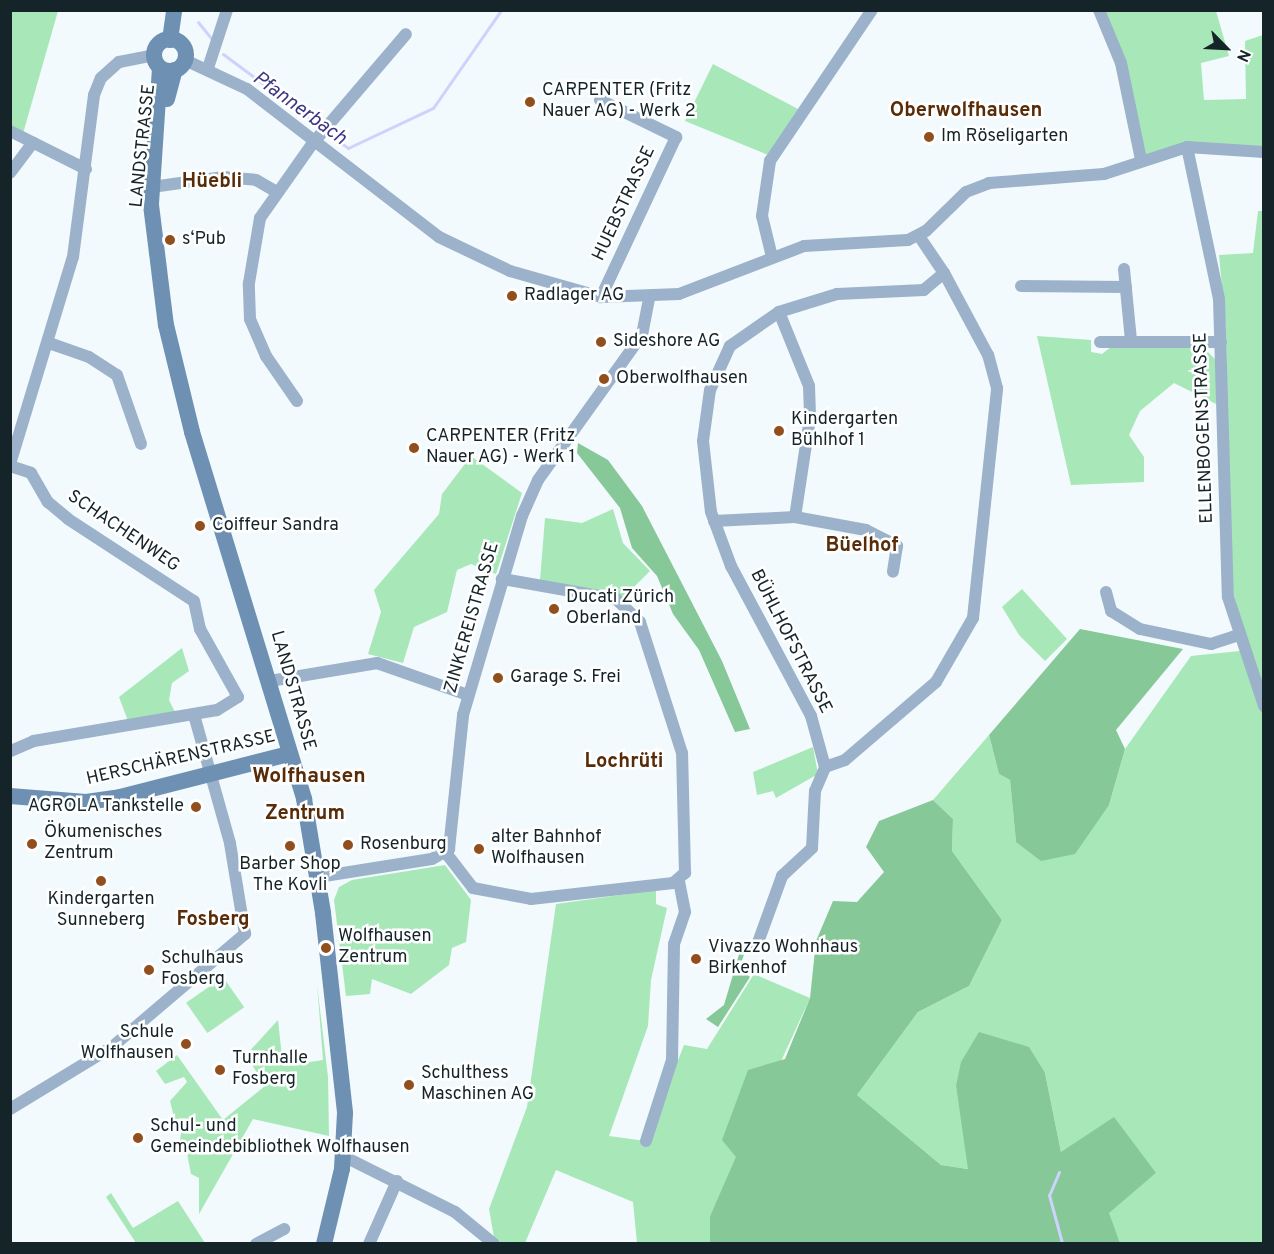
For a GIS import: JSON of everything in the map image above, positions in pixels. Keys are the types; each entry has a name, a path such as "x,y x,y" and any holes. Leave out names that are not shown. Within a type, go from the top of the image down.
{"main road":[{"path":"170,40 174,10"},
{"path":"170,40 182,46 169,63 161,43 170,40"},
{"name":"LANDSTRASSE","path":"156,228 170,82 169,63"},
{"name":"LANDSTRASSE","path":"169,63 150,187 166,325 184,400 304,799 318,877 343,1074 343,1156 324,1244"},
{"name":"HERSCHÄRENSTRASSE","path":"10,796 86,802 213,774 289,754"}],"street":[{"path":"210,63 227,10"},
{"path":"772,257 762,216 770,161 872,10"},
{"path":"1099,10 1121,63 1141,160"},
{"path":"297,401 266,356 250,319 256,232 275,191 406,34"},
{"path":"10,465 74,257 93,104 101,78 119,62 210,63 256,96 319,136 422,227 480,259 601,297 649,298 707,286 772,257 816,244 896,242 919,236 977,187 1104,174 1141,160 1187,147 1263,152"},
{"name":"HUEBSTRASSE","path":"600,100 676,137 601,297"},
{"path":"10,131 86,169"},
{"path":"12,174 33,143"},
{"name":"ELLENBOGENSTRASSE","path":"1187,147 1212,256 1221,342 1228,597 1263,706"},
{"path":"159,186 223,177 256,180 275,191"},
{"path":"756,948 782,876 812,848 816,791 825,767 845,760 936,682 973,618 997,388 988,355 944,273 919,236"},
{"path":"1124,269 1131,340"},
{"name":"BÜHLHOFSTRASSE","path":"825,767 811,716 731,566 714,521 703,441 715,373 740,336 779,312 837,294 924,290 944,273"},
{"path":"1021,286 1126,287"},
{"name":"ZINKEREISTRASSE","path":"446,853 453,833 468,695 502,579 534,487 642,335 649,298"},
{"path":"779,312 809,386 795,517"},
{"path":"1100,342 1131,340 1221,342"},
{"path":"49,343 89,357 117,375 141,444"},
{"name":"SCHACHENWEG","path":"10,465 31,473 48,502 68,519 194,601 200,629 238,696 217,710 194,715"},
{"path":"714,521 795,517 844,525 892,542 898,555 893,572"},
{"path":"502,579 616,599 640,622 682,753 688,859 679,880 685,912 673,954 672,1060 646,1141"},
{"path":"1106,592 1111,611 1140,629 1211,644 1239,635"},
{"path":"270,681 377,663 468,695"},
{"path":"10,751 34,741 194,715 213,774 246,915 243,937 112,1047 10,1109"},
{"path":"318,877 446,853 472,888 511,897 549,899 679,880"},
{"path":"343,1156 397,1181 470,1221 494,1244"},
{"path":"369,1244 397,1181"},
{"path":"256,1244 284,1228"}],"green space":[{"path":"10,11 58,11 22,137 11,131"},
{"path":"1099,11 1216,11 1229,56 1201,63 1204,100 1246,99 1245,41 1263,35 1263,152 1238,147 1141,160 1124,74"},
{"path":"713,64 798,109 768,155 685,121"},
{"path":"1258,211 1263,211 1263,1243 1120,1243 1108,1213 1156,1173 1061,1152 1045,1073 956,1086 969,1169 941,1165 857,1095 918,1012 969,986 1002,920 952,851 953,819 933,800 989,735 999,774 1010,780 1016,842 1109,805 1125,749 1191,656 1249,650 1230,581 1226,330 1219,255 1253,253"},
{"path":"1037,336 1091,340 1091,352 1102,354 1112,346 1203,347 1216,360 1216,404 1174,383 1140,411 1129,435 1144,457 1144,482 1071,485"},
{"path":"578,443 608,460 642,506 722,661 750,729 735,732 699,650 673,614 657,576 632,548 620,508 577,453"},
{"path":"471,456 522,493 496,574 471,564 457,570 447,612 414,627 403,663 368,654 381,612 374,590 439,514 442,494"},
{"path":"613,509 623,543 650,571 624,597 540,580 545,518 582,523"},
{"path":"1022,589 1067,639 1045,661 1019,635 1002,607"},
{"path":"1080,629 1183,649 1116,730 1125,749 1109,805 1075,854 1041,861 1016,842 1010,780 999,774 989,735"},
{"path":"182,648 189,671 172,683 169,700 176,714 128,721 119,697"},
{"path":"813,747 818,774 776,798 773,791 757,795 753,772"},
{"path":"933,800 953,819 952,851 1002,920 969,986 918,1012 857,1095 941,1165 968,1169 956,1086 961,1062 979,1032 1029,1047 1045,1073 1061,1152 1114,1117 1156,1173 1109,1213 1120,1243 710,1243 710,1216 736,1157 722,1140 748,1070 785,1059 810,998 816,941 833,901 857,902 884,872 866,847 879,821"},
{"path":"445,865 471,900 466,942 452,948 449,965 411,994 372,979 370,994 346,996 334,900 339,887 352,880"},
{"path":"656,890 656,904 667,908 651,980 648,1026 609,1136 646,1141 684,1045 707,1049 754,974 810,998 710,1216 710,1243 637,1243 633,1202 556,1170 525,1243 495,1243 489,1209 527,1107 556,904"},
{"path":"749,940 739,969 750,977 718,1027 706,1019 724,1005 743,941"},
{"path":"223,977 244,1007 207,1033 186,1003"},
{"path":"317,984 328,1077 329,1136 253,1119 199,1214 199,1178 191,1174 185,1143 180,1141 182,1125 175,1121 170,1101 187,1082 184,1077 165,1084 156,1071 177,1055 223,1120 265,1086 246,1055 278,1020 283,1066 323,1060"},
{"path":"111,1193 133,1228 178,1201 205,1243 136,1243 106,1197"}],"waterway":[{"name":"Pfannerbach","path":"326,132 348,148 433,108 501,10"},
{"name":"Pfannerbach","path":"198,22 212,39"},
{"name":"Pfannerbach","path":"223,54 321,127"},
{"path":"1059,1172 1049,1195 1062,1243"}],"place":[{"name":"CARPENTER (Fritz Nauer AG) - Werk 2","path":"530,102"},
{"name":"Im Röseligarten","path":"929,137"},
{"name":"s‘Pub","path":"170,240"},
{"name":"Radlager AG","path":"512,296"},
{"name":"Sideshore AG","path":"601,342"},
{"name":"Oberwolfhausen","path":"604,379"},
{"name":"Kindergarten Bühlhof 1","path":"779,431"},
{"name":"CARPENTER (Fritz Nauer AG) - Werk 1","path":"414,448"},
{"name":"Coiffeur Sandra","path":"200,526"},
{"name":"Ducati Zürich Oberland","path":"554,609"},
{"name":"Garage S. Frei","path":"498,678"},
{"name":"AGROLA Tankstelle","path":"196,807"},
{"name":"Ökumenisches Zentrum","path":"32,844"},
{"name":"Rosenburg","path":"348,845"},
{"name":"Barber Shop The Kovli","path":"290,846"},
{"name":"alter Bahnhof Wolfhausen","path":"479,849"},
{"name":"Kindergarten Sunneberg","path":"101,881"},
{"name":"Wolfhausen Zentrum","path":"326,948"},
{"name":"Vivazzo Wohnhaus Birkenhof","path":"696,959"},
{"name":"Schulhaus Fosberg","path":"149,970"},
{"name":"Schule Wolfhausen","path":"186,1044"},
{"name":"Turnhalle Fosberg","path":"220,1070"},
{"name":"Schulthess Maschinen AG","path":"409,1085"},
{"name":"Schul- und Gemeindebibliothek Wolfhausen","path":"138,1138"}],"district":[{"name":"Oberwolfhausen","path":"966,111"},
{"name":"Hüebli","path":"212,182"},
{"name":"Büelhof","path":"862,546"},
{"name":"Lochrüti","path":"624,762"},
{"name":"Wolfhausen","path":"309,777"},
{"name":"Zentrum","path":"305,814"},
{"name":"Fosberg","path":"213,920"}]}
